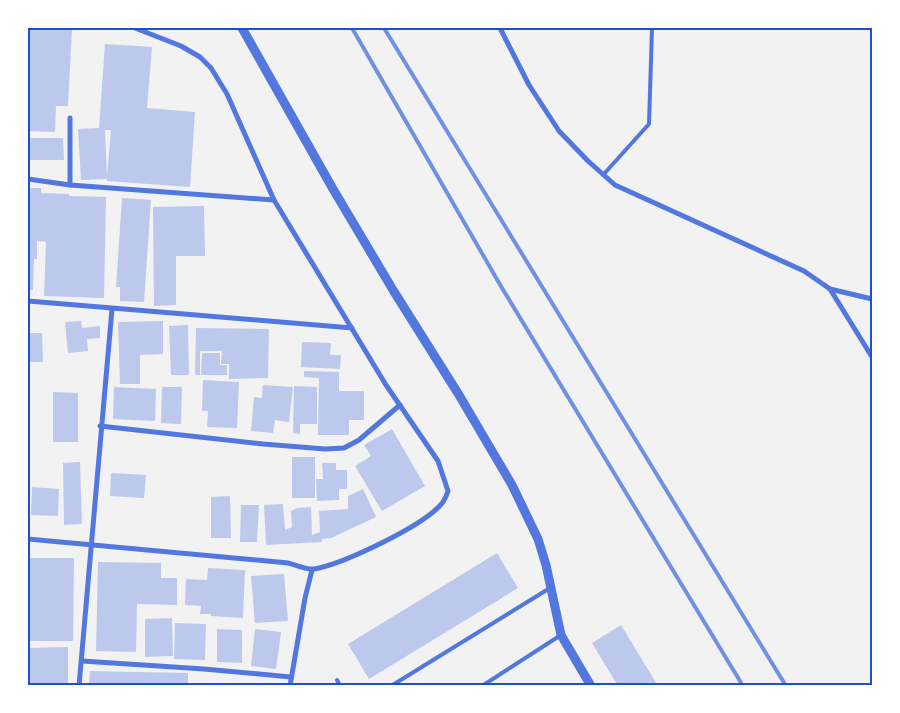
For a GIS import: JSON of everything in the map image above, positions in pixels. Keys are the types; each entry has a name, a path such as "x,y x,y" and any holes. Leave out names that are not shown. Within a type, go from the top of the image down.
{"street":[{"path":"28,539 288,563 312,570 346,560 428,516 444,502 448,491 438,461 386,385 274,200 227,94 211,68 200,57 181,46 135,28"},
{"path":"242,28 338,197 512,485 538,539 552,586 561,635 591,686"},
{"path":"500,28 529,85 559,131 615,185 804,272 830,289 872,299"},
{"path":"70,118 70,185"},
{"path":"28,179 70,185 274,200"},
{"path":"830,289 872,357"},
{"path":"28,301 352,328"},
{"path":"79,686 92,546 100,426 112,309"},
{"path":"100,426 263,444 325,449 344,448 359,440 400,405"},
{"path":"290,686 304,598 312,570"},
{"path":"82,661 291,677"}],"lane":[{"path":"603,174 649,124 652,28"},
{"path":"390,686 552,586"},
{"path":"482,686 561,635"},
{"path":"337,680 340,686"}],"building":[{"path":"28,28 72,28 68,106 56,106 55,132 28,131"},
{"path":"105,44 152,47 147,108 195,112 190,187 107,181 107,179 81,180 78,129 99,128","holes":["105,130 111,130 107,176"]},
{"path":"28,138 63,138 64,160 28,160"},
{"path":"28,188 41,188 41,193 106,197 104,298 44,296 46,242 37,241 37,259 34,259 33,290 28,290"},
{"path":"122,198 151,200 144,302 120,301 120,287 116,287"},
{"path":"204,206 205,256 176,256 176,305 154,306 153,207"},
{"path":"81,321 82,328 100,326 100,338 87,339 88,351 68,353 65,322"},
{"path":"163,321 163,354 140,355 140,384 120,384 118,322"},
{"path":"188,325 189,375 171,375 169,326"},
{"path":"196,328 269,329 268,378 229,379 229,364 221,364 222,351 200,351 200,375 195,375"},
{"path":"28,333 42,333 43,362 28,362"},
{"path":"302,342 331,343 330,355 341,355 340,369 301,367"},
{"path":"202,353 220,353 220,365 227,365 227,375 201,375"},
{"path":"304,371 339,372 339,391 364,391 364,420 349,420 349,435 318,435 319,378 304,377"},
{"path":"203,380 239,382 237,428 207,427 208,411 202,411"},
{"path":"263,385 293,387 289,422 275,420 273,433 251,431 254,397 262,398"},
{"path":"294,386 317,387 317,424 300,424 300,434 293,433"},
{"path":"114,387 156,389 155,421 113,419"},
{"path":"162,387 182,387 181,424 161,423"},
{"path":"53,392 78,393 78,442 53,442"},
{"path":"392,429 425,486 382,511 355,466 371,456 364,445"},
{"path":"292,457 315,457 315,498 292,498"},
{"path":"80,462 82,524 64,525 63,463"},
{"path":"322,463 336,463 336,470 347,470 347,489 339,489 339,500 317,501 316,479 323,479"},
{"path":"111,473 146,475 144,498 110,496"},
{"path":"32,487 59,489 58,516 31,515"},
{"path":"363,489 376,517 331,538 322,539 322,542 266,545 264,505 283,504 285,530 292,527 291,511 297,508 311,507 312,535 320,532 319,511 348,509 348,496"},
{"path":"230,496 231,538 211,538 211,497"},
{"path":"241,505 259,505 257,542 240,542"},
{"path":"497,553 518,588 369,679 348,644"},
{"path":"28,558 74,558 73,641 28,641"},
{"path":"98,562 161,563 161,578 177,578 177,605 137,604 136,652 96,651"},
{"path":"208,568 245,570 243,618 200,614 201,606 185,605 186,579 207,580"},
{"path":"284,574 288,621 255,623 251,576"},
{"path":"172,618 173,656 145,657 145,619"},
{"path":"175,623 206,624 205,660 174,659"},
{"path":"621,625 658,686 618,686 592,643"},
{"path":"217,629 242,630 242,663 217,662"},
{"path":"255,629 281,632 276,669 251,666"},
{"path":"68,647 68,686 28,686 28,648"},
{"path":"90,671 188,673 188,686 89,686"},
{"path":"252,684 266,684 266,686 252,686"}],"railway":[{"path":"352,28 502,288 743,686"},
{"path":"384,28 786,686"}]}
